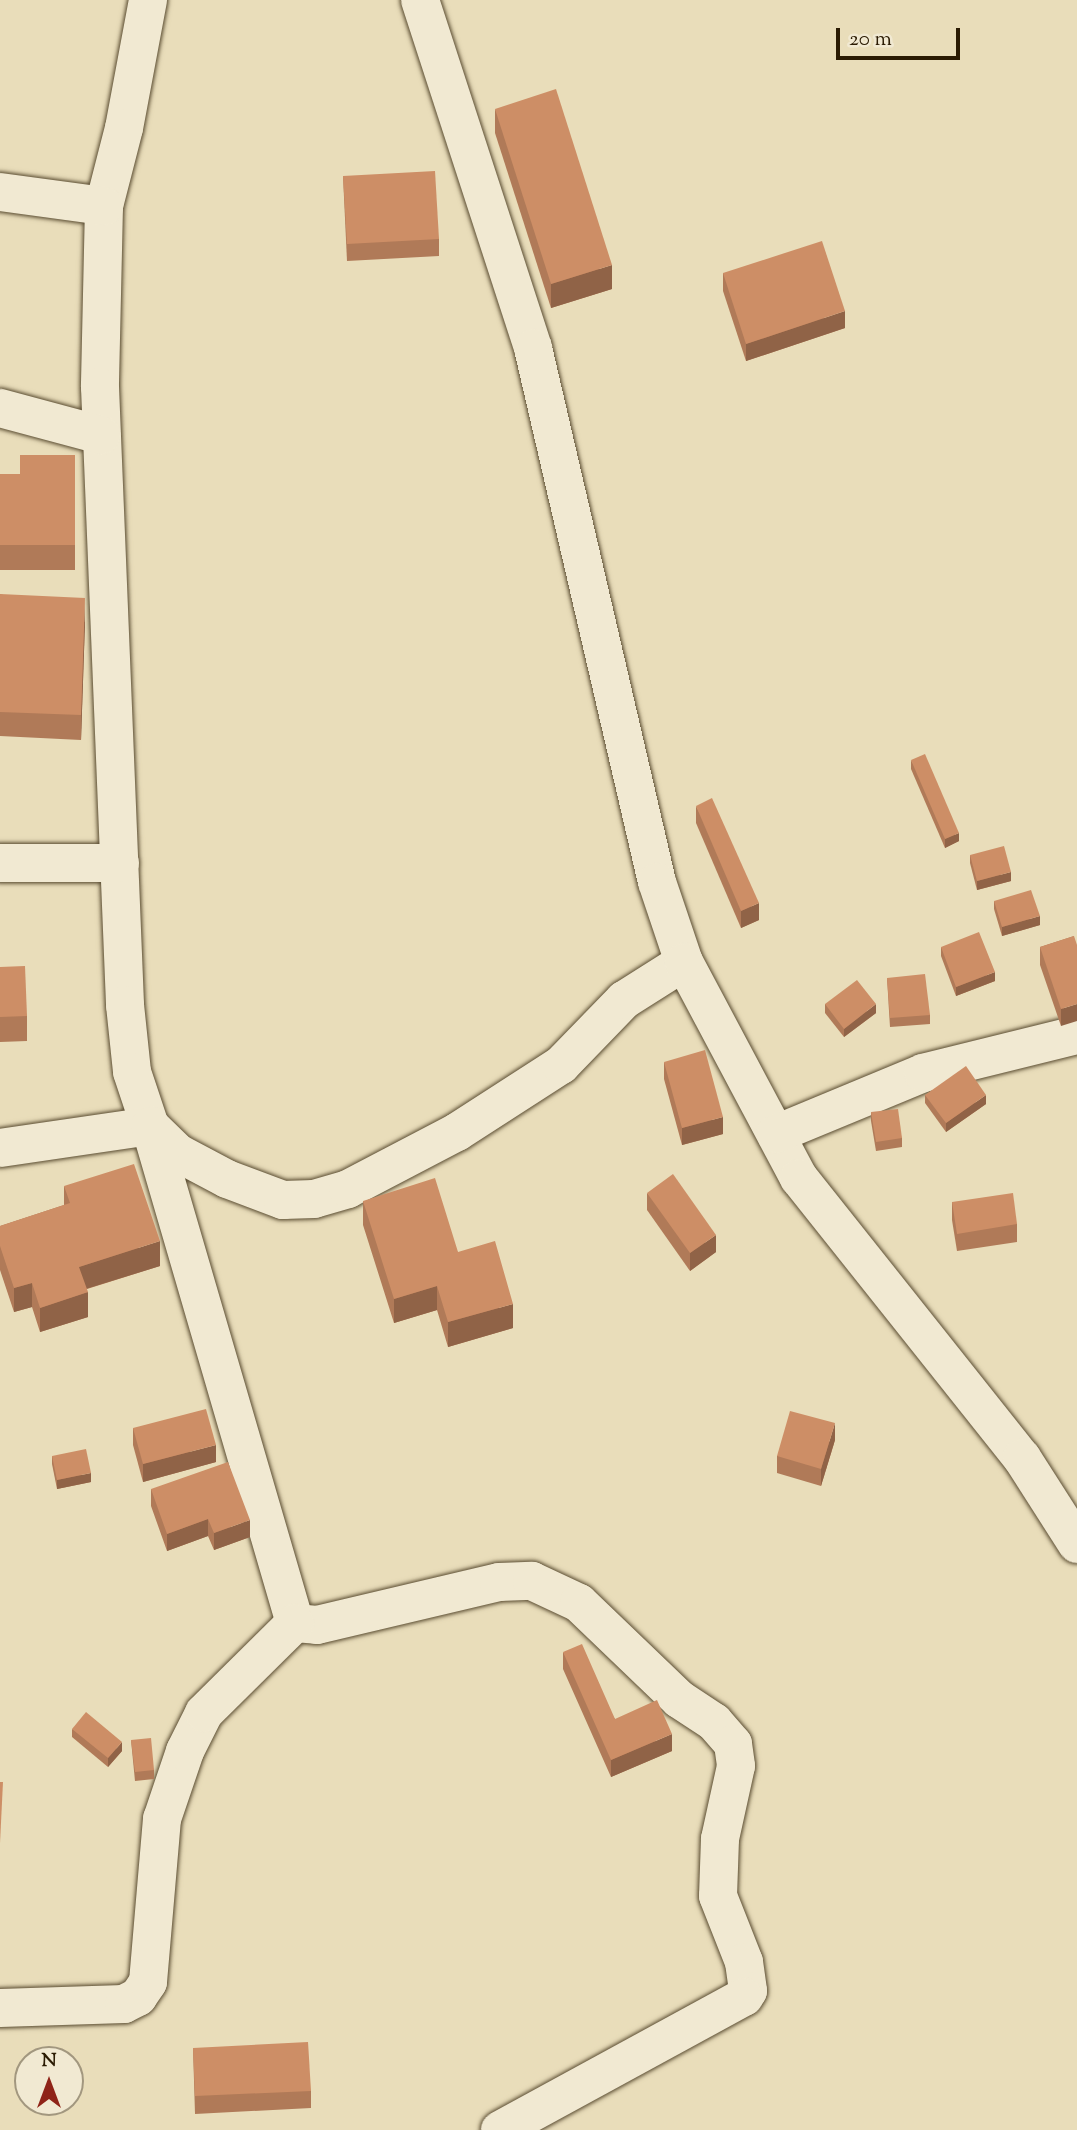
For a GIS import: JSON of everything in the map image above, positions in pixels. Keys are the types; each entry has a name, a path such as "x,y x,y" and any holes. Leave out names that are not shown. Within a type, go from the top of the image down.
{"street":[{"path":"148,0 124,128 104,206 101,435 132,1072 295,1623"},
{"path":"420,0 533,348 657,882 684,962 799,1178 1022,1458 1077,1544"},
{"path":"0,192 104,206"},
{"path":"0,408 101,435"},
{"path":"0,863 120,863"},
{"path":"150,1126 178,1153 227,1179 283,1200 314,1199 348,1189 457,1132 561,1065 624,1000 684,962"},
{"path":"776,1134 923,1073 1077,1035"},
{"path":"0,1148 150,1126"},
{"path":"0,2008 124,2004 138,1997 148,1982 162,1819 185,1751 204,1713 295,1623 317,1625 499,1582 532,1581 579,1603 733,1744 736,1766 720,1839 718,1896 750,1982 744,1997 500,2130"}],"building":[{"path":"556,89 612,265 551,284 495,109"},
{"path":"435,171 439,239 347,244 343,176"},
{"path":"822,241 845,311 746,344 723,273"},
{"path":"20,455 75,455 75,545 0,545 0,474 20,474"},
{"path":"0,594 85,598 81,715 0,712"},
{"path":"925,754 959,833 945,839 911,760"},
{"path":"712,798 759,903 741,911 696,806"},
{"path":"1004,846 1011,872 977,881 970,855"},
{"path":"1031,890 1040,916 1002,927 994,901"},
{"path":"979,932 995,972 956,987 941,947"},
{"path":"1074,936 1077,945 1077,1004 1061,1009 1040,947"},
{"path":"25,966 27,1016 0,1017 0,967"},
{"path":"925,974 930,1015 890,1018 887,978"},
{"path":"857,980 876,1004 844,1029 825,1004"},
{"path":"705,1050 723,1117 682,1128 664,1062"},
{"path":"966,1066 986,1095 946,1123 925,1095"},
{"path":"898,1109 902,1138 876,1142 871,1112"},
{"path":"134,1164 160,1241 79,1267 88,1292 40,1308 32,1283 14,1288 0,1246 0,1226 70,1203 64,1186"},
{"path":"673,1174 716,1235 690,1253 647,1193"},
{"path":"435,1178 458,1252 495,1241 513,1304 448,1322 437,1286 394,1299 363,1201"},
{"path":"1013,1193 1017,1224 957,1234 952,1202"},
{"path":"206,1409 216,1445 143,1464 133,1428"},
{"path":"790,1411 835,1423 821,1469 777,1456"},
{"path":"86,1449 91,1473 57,1480 52,1456"},
{"path":"228,1462 250,1520 214,1533 208,1519 167,1534 151,1489"},
{"path":"582,1644 615,1719 657,1700 672,1734 611,1760 563,1652"},
{"path":"86,1712 122,1742 108,1758 72,1729"},
{"path":"151,1738 154,1770 135,1772 131,1740"},
{"path":"0,1782 3,1782 0,1843"},
{"path":"308,2042 311,2091 195,2096 193,2048"}]}
